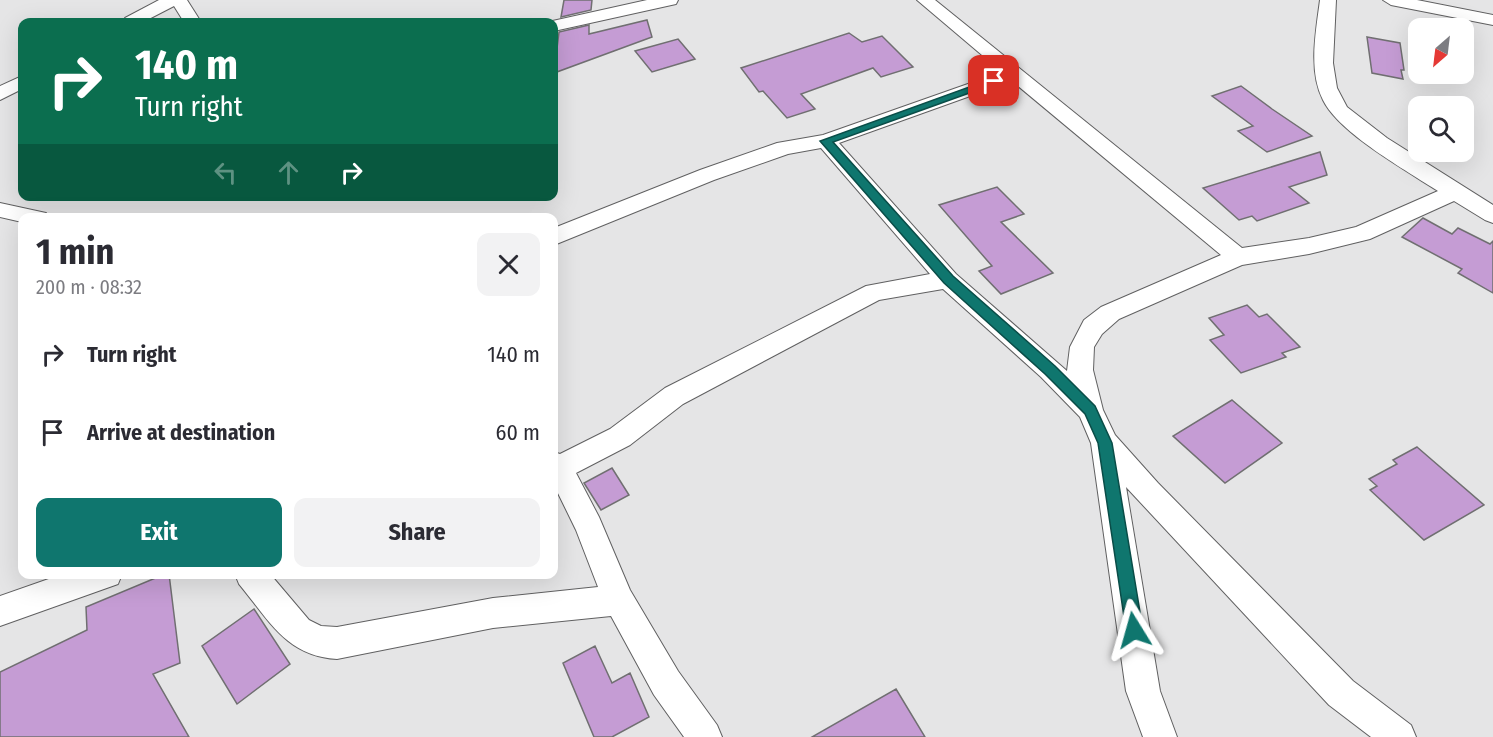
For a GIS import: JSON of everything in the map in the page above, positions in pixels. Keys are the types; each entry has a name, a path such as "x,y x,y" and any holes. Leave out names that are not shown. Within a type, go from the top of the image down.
{"street":[{"path":"138,18 172,0"},
{"path":"179,0 190,18"},
{"path":"558,25 670,0"},
{"path":"925,0 1238,256"},
{"path":"1329,0 1323,60 1333,102 1355,125 1493,214"},
{"path":"1391,0 1493,20"},
{"path":"558,235 706,175 784,148 826,141 1015,74"},
{"path":"0,94 18,84"},
{"path":"826,141 948,279 1050,370 1090,410"},
{"path":"1160,737 1143,691 1105,443 1090,410 1080,370 1082,347 1093,327 1110,313 1238,256 1309,246 1362,233 1457,191"},
{"path":"0,210 18,214"},
{"path":"558,465 620,437 674,396 874,292 948,279"},
{"path":"1105,443 1148,492 1341,693 1400,737"},
{"path":"558,470 589,525 619,600 666,683 705,737"},
{"path":"0,611 93,579"},
{"path":"254,579 298,631 318,642 337,643 494,613 619,600"}],"building":[{"path":"564,0 592,0 591,10 561,17"},
{"path":"647,20 652,37 558,72 559,32 589,25 589,34"},
{"path":"849,33 862,42 882,36 913,67 881,77 873,68 801,94 815,109 787,118 763,91 759,92 741,68"},
{"path":"1367,37 1400,43 1403,79 1372,73"},
{"path":"678,39 695,59 652,72 635,51"},
{"path":"1241,86 1312,136 1267,152 1238,131 1253,126 1212,96"},
{"path":"1320,152 1327,175 1289,187 1309,203 1257,221 1252,216 1239,220 1203,188"},
{"path":"997,187 1024,214 1001,222 1053,273 1001,294 979,271 992,266 939,205"},
{"path":"1423,218 1452,234 1458,228 1490,244 1493,241 1493,293 1458,273 1462,269 1402,237"},
{"path":"1247,305 1259,317 1267,314 1300,347 1282,353 1286,357 1241,373 1210,340 1224,335 1209,318"},
{"path":"1232,400 1282,443 1225,483 1173,436"},
{"path":"1417,447 1484,505 1424,540 1370,490 1377,486 1369,479 1397,464 1393,460"},
{"path":"612,468 629,495 601,510 584,483"},
{"path":"153,579 170,579 180,663 153,674 189,737 0,737 0,672 87,630 86,607"},
{"path":"254,609 290,664 237,704 202,646"},
{"path":"595,646 612,683 630,673 649,717 612,737 594,737 563,663"},
{"path":"896,689 925,737 812,737"}],"route":[{"path":"994,81 826,141 948,279 1050,370 1090,410 1105,443 1134,630"}]}
